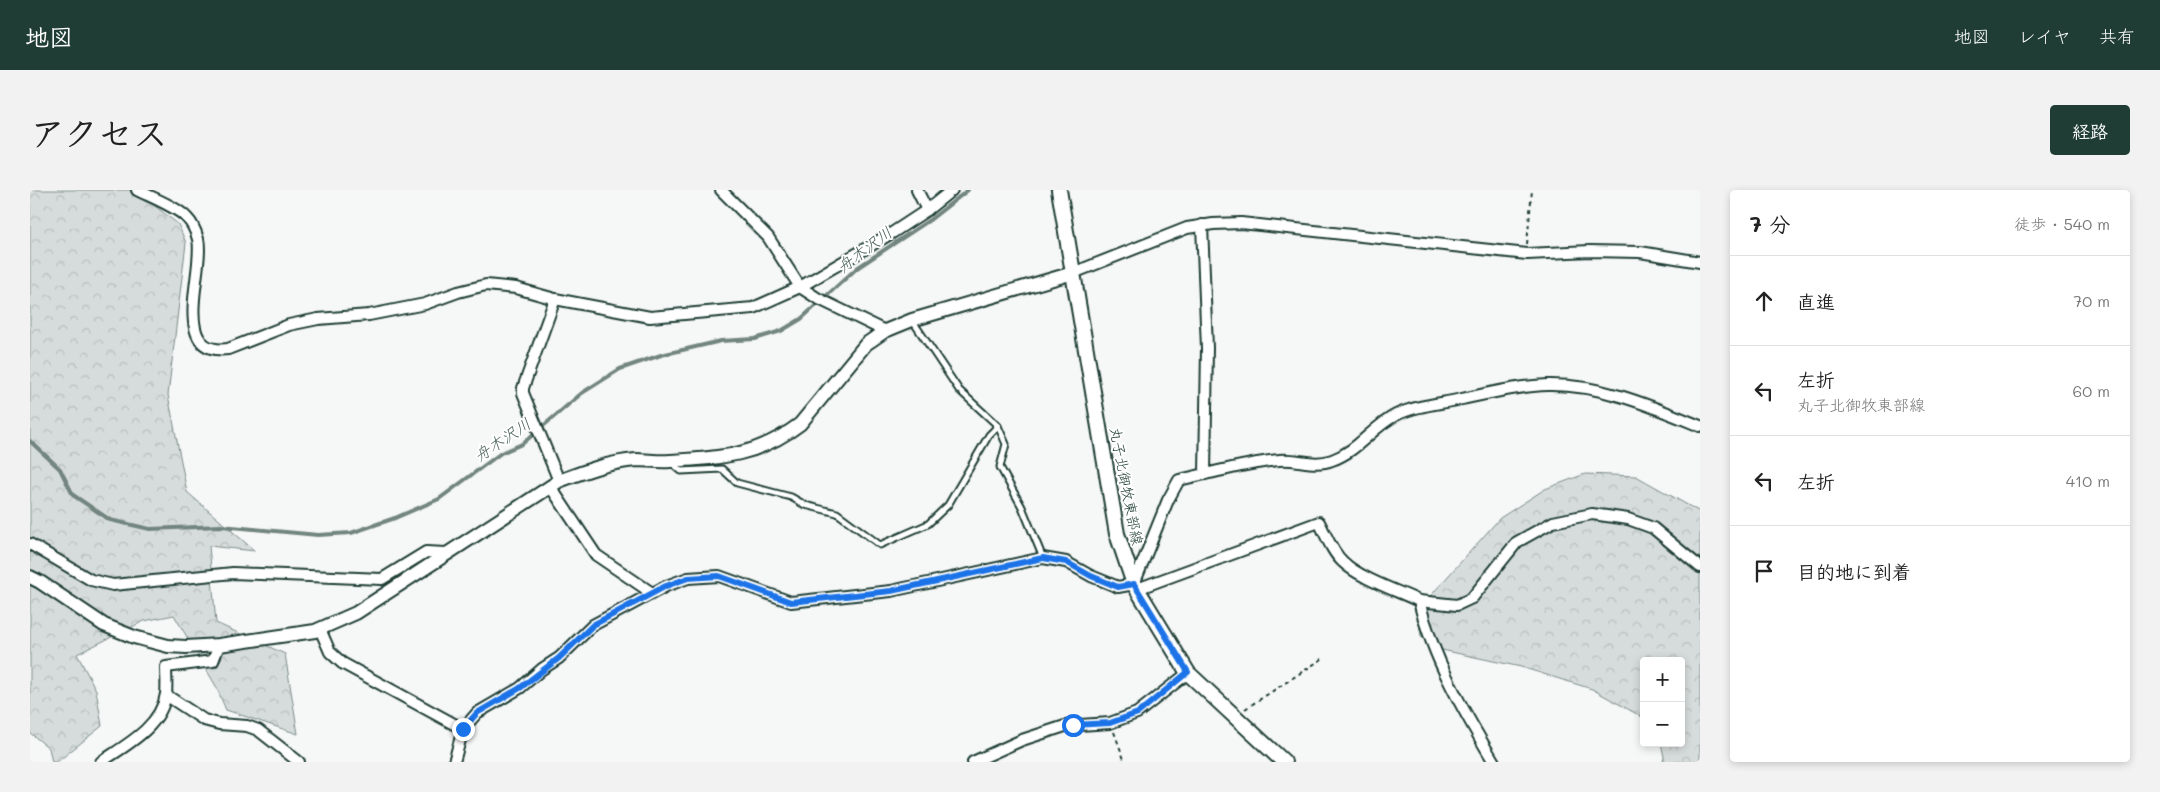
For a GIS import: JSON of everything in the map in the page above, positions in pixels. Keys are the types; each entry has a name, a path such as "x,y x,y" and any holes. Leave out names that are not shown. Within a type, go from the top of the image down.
{"main road":[{"name":"丸子北御牧東部線","path":"1059,190 1117,534 1135,586 1188,672 1284,762"}],"street":[{"path":"137,190 187,217 193,227 198,239 194,301 194,322 197,336 204,345 211,348 228,349 289,324 318,319 369,315 425,304 458,292 486,285 516,288 555,299 650,317 752,308 800,287 892,233 927,210 952,190"},
{"path":"721,190 768,237 800,287 817,298 885,331"},
{"path":"917,190 927,210"},
{"path":"30,577 104,625 134,637 168,646 219,645 320,630 356,613 554,484 588,470 614,463 636,460 669,461 738,454 758,449 788,433 812,410 866,344 885,331 912,320 1073,272 1180,230 1202,225 1241,223 1527,254 1590,251 1640,252 1700,262"},
{"path":"1202,225 1207,348 1205,474"},
{"path":"555,299 524,388 554,484 596,555 652,593"},
{"path":"1135,586 1168,500 1179,480 1281,459 1316,463 1330,461 1344,455 1360,444 1381,425 1396,415 1423,406 1520,387 1549,385 1591,388 1638,401 1700,426"},
{"path":"454,762 463,729 477,713 520,688 559,658 593,625 652,593 688,578 719,576 791,602 891,591 1043,558 1066,562 1091,576 1118,587 1135,586 1319,522 1334,552 1342,562 1354,571 1419,601 1457,605 1472,598 1517,542 1553,522 1592,514 1628,519 1653,528 1700,567"},
{"path":"30,544 91,580 113,585 233,573 382,579 426,552 446,553"},
{"path":"1419,601 1424,621 1458,701 1494,762"},
{"path":"320,630 330,652 342,663 463,729"},
{"path":"101,762 143,732 156,719 166,695 166,667 213,660 219,645"},
{"path":"972,762 1022,740 1065,726 1110,723 1138,713 1188,672"},
{"path":"166,695 204,720 219,724 247,726 258,730 299,762"}],"lane":[{"path":"912,320 960,390 998,426 1006,444 1000,467 1022,507 1043,558"},
{"path":"669,461 681,471 722,469 737,483 791,497 805,505 837,513 880,545 928,524 948,506 989,435 998,426"}],"path":[{"path":"1527,254 1532,190"},
{"path":"1234,716 1324,656"},
{"path":"1110,723 1125,762"}],"green space":[{"path":"30,190 134,190 178,224 186,243 168,395 187,492 255,551 209,546 216,623 285,654 298,734 226,710 216,686 174,615 144,621 77,654 96,690 102,726 57,762 52,762 49,748 30,733"},
{"path":"1585,474 1636,476 1700,512 1700,762 1663,762 1662,747 1685,747 1685,657 1640,657 1640,716 1592,689 1521,667 1442,650 1421,637 1419,621 1425,602 1500,518 1545,489"}],"waterway":[{"name":"舟木沢川","path":"30,441 60,469 73,495 110,520 150,529 221,526 318,535 351,533 395,518 439,499 501,453 522,444 582,393 620,369 661,355 721,341 755,339 781,331 801,319 857,268 931,219 968,190"}],"route":[{"path":"463,729 477,713 520,688 542,669 559,658 593,625 666,586 688,578 719,576 791,602 891,591 1043,558 1066,562 1091,576 1118,587 1134,584 1188,672 1138,713 1110,723 1073,725"}]}
